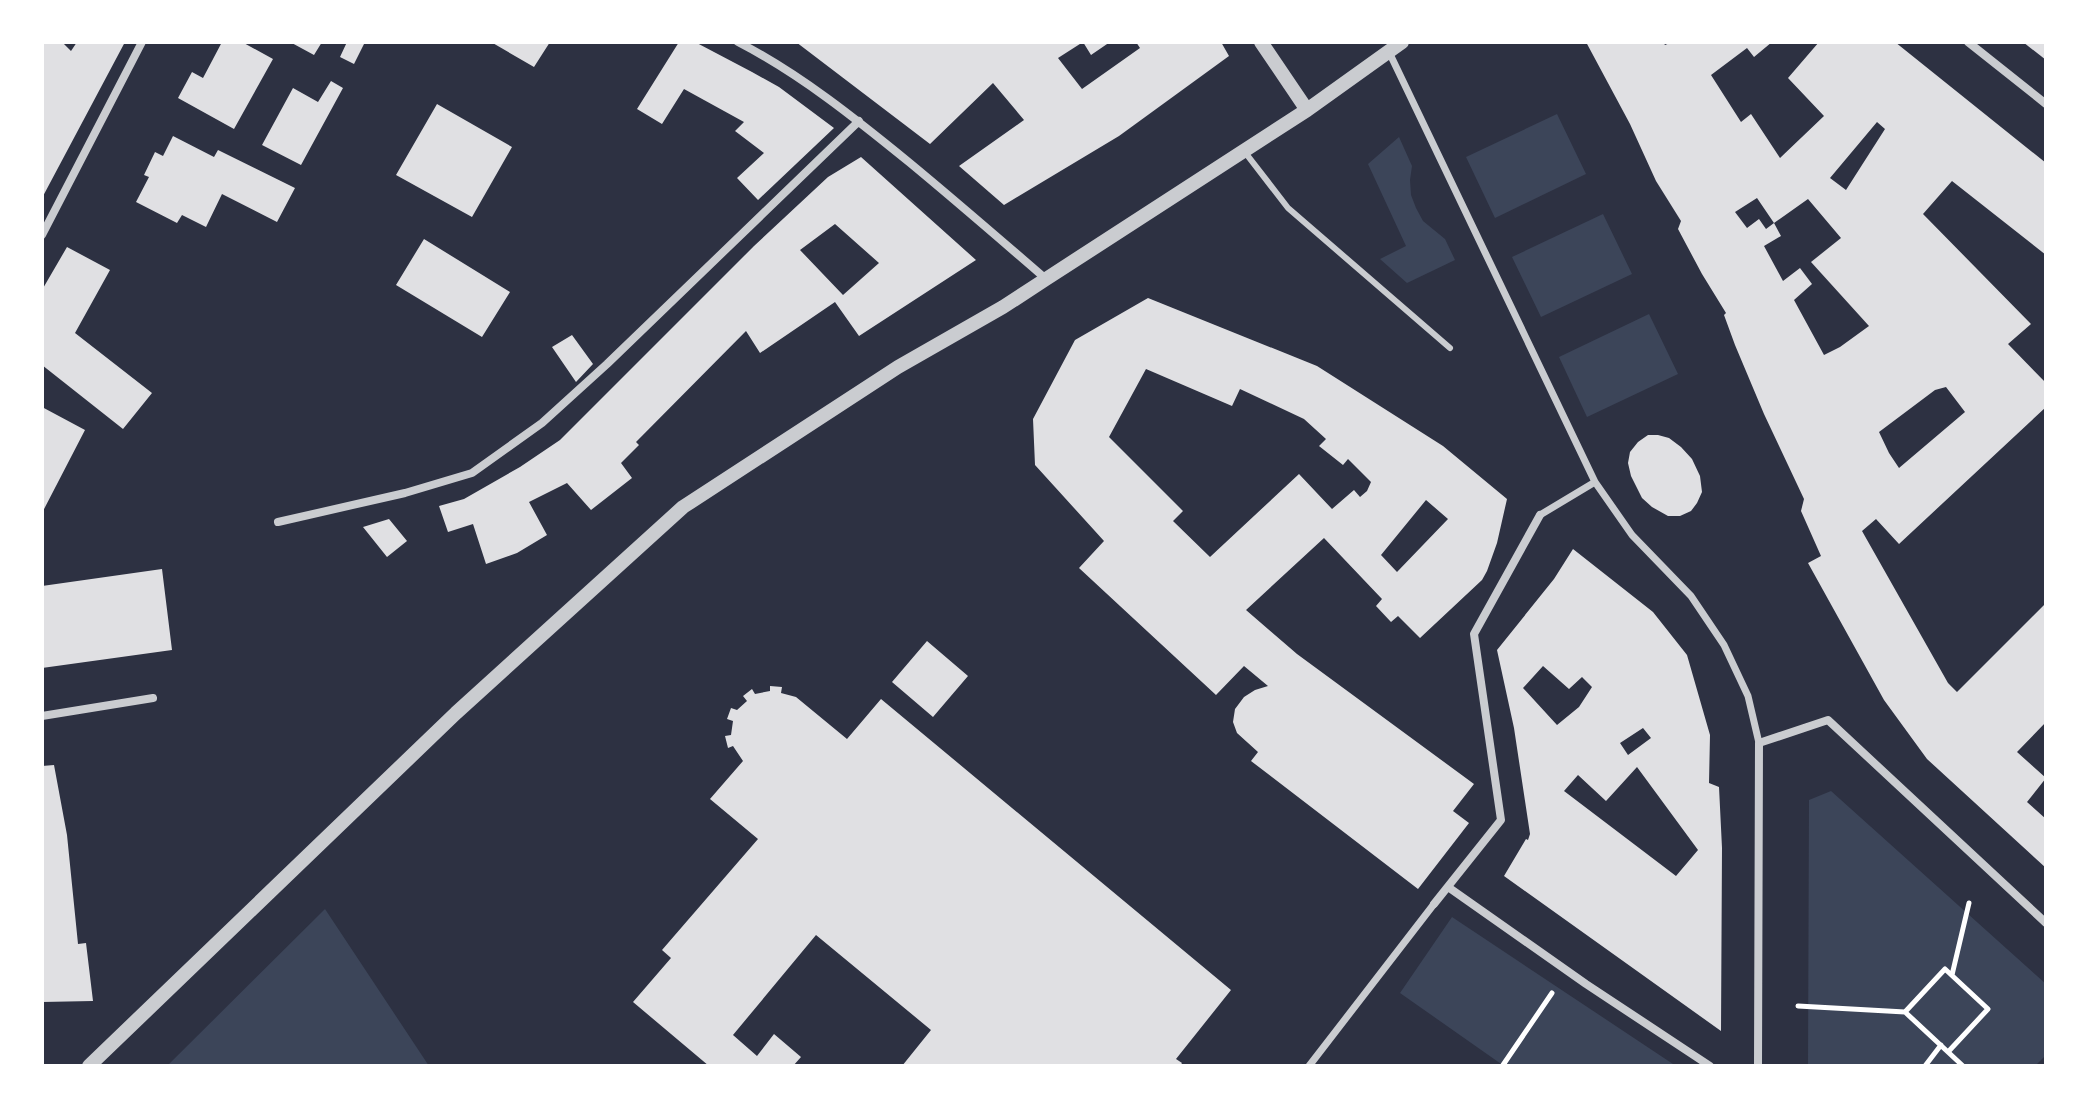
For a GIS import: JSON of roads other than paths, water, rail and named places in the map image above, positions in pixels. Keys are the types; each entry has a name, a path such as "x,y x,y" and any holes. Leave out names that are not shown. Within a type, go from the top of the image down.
{"street":[{"path":"42,235 142,42"},
{"path":"738,42 763,55 859,121 1046,279"},
{"path":"1261,42 1307,110"},
{"path":"89,1066 456,713 683,507 898,367 1003,307 1307,110 1402,42"},
{"path":"1968,42 2046,104"},
{"path":"1389,52 1595,482 1632,535 1691,596 1724,645 1748,696 1759,743 1758,1066"},
{"path":"278,522 405,493 472,473 542,423 607,364 859,121"},
{"path":"1309,1066 1501,820 1474,634 1540,515 1595,482"},
{"path":"42,716 153,698"},
{"path":"1759,743 1828,720 2046,923"},
{"path":"1448,887 1710,1066"}],"lane":[{"path":"1244,151 1288,208 1450,348"}]}
